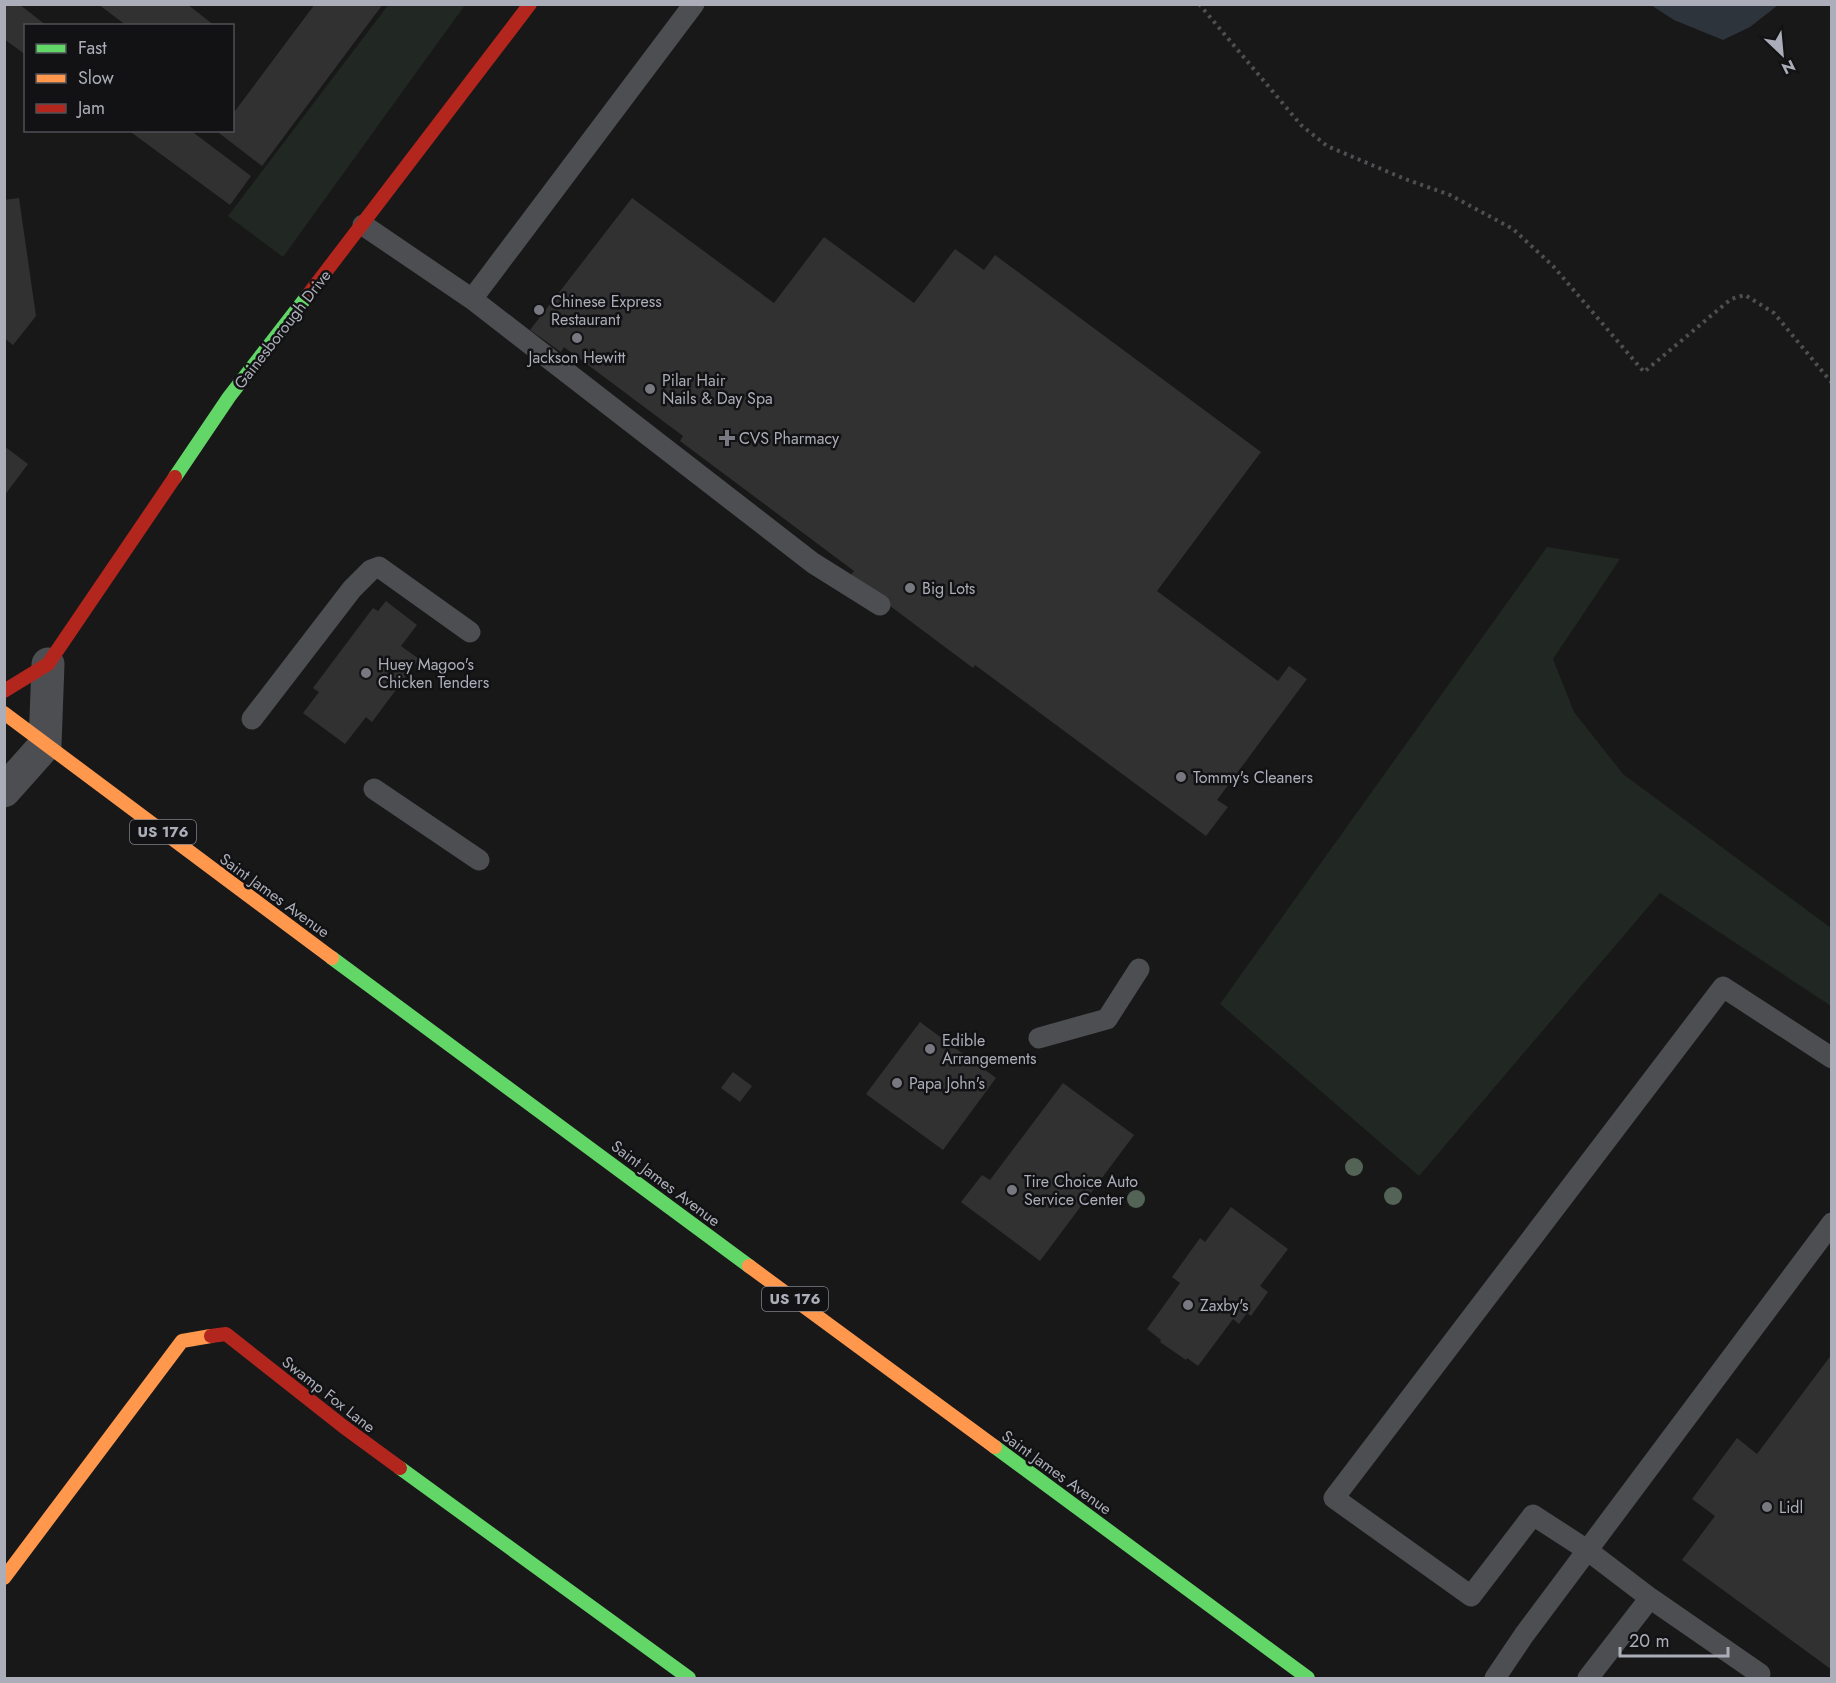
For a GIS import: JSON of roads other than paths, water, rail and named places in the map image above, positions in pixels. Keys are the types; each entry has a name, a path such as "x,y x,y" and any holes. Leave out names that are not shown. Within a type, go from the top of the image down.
{"street":[{"name":"Gainesborough Drive","path":"4,692 48,664 229,397 530,4"},
{"path":"4,791 45,745 48,664"},
{"name":"Saint James Avenue","path":"4,713 1308,1678"},
{"name":"Swamp Fox Lane","path":"4,1578 182,1341 226,1334 344,1427 688,1678"}],"lane":[{"path":"472,299 694,4"},
{"path":"363,225 472,299 813,563 880,605"},
{"path":"252,719 352,589 371,570 380,567 470,632"},
{"path":"374,789 478,860"},
{"path":"1039,1038 1107,1019 1139,969"},
{"path":"1756,1678 1760,1674 1650,1598 1587,1550 1533,1515 1472,1596 1334,1498 1724,987 1832,1058"},
{"path":"1495,1678 1524,1635 1832,1223"},
{"path":"1588,1678 1650,1598"}],"place":[{"name":"Chinese Express Restaurant","path":"539,310"},
{"name":"Jackson Hewitt","path":"577,338"},
{"name":"Pilar Hair Nails & Day Spa","path":"650,389"},
{"name":"CVS Pharmacy","path":"727,438"},
{"name":"Big Lots","path":"910,588"},
{"name":"Huey Magoo's Chicken Tenders","path":"366,673"},
{"name":"Tommy's Cleaners","path":"1181,777"},
{"name":"Edible Arrangements","path":"930,1049"},
{"name":"Papa John's","path":"897,1083"},
{"name":"Tire Choice Auto Service Center","path":"1012,1190"},
{"name":"Zaxby's","path":"1188,1305"},
{"name":"Lidl","path":"1767,1507"}]}
